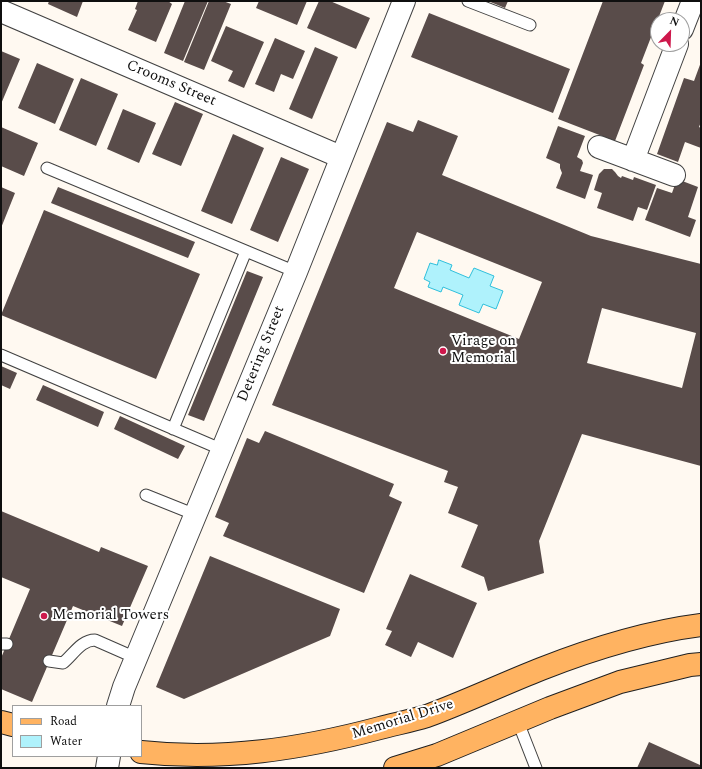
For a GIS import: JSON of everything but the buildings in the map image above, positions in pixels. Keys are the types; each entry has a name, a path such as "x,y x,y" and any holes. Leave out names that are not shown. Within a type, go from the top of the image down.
{"main road":[{"name":"Memorial Drive","path":"142,752 200,755 241,754 274,751 346,737 426,716 542,668 612,644 685,627 701,625"},
{"path":"395,768 437,756 550,708 620,682 701,664"},
{"path":"1,722 12,725"}],"street":[{"name":"Detering Street","path":"118,705 124,687 296,272 404,1"},
{"path":"689,12 693,1"},
{"name":"Crooms Street","path":"1,10 341,156"},
{"path":"633,160 674,52"},
{"path":"599,147 674,176"},
{"path":"107,768 109,757"}],"lane":[{"path":"468,1 530,25"},
{"path":"47,168 296,272"},
{"path":"173,429 246,252"},
{"path":"1,355 223,450"},
{"path":"146,495 196,515"},
{"path":"50,661 63,663 82,644 90,640 95,640 136,658"},
{"path":"518,722 536,768"}],"water":[{"path":"439,260 452,265 450,270 469,278 474,268 494,276 490,286 503,291 496,309 483,304 479,313 459,305 463,295 443,287 441,292 428,287 430,282 424,279 430,263 437,265"}],"place":[{"name":"Virage on Memorial","path":"443,351"},
{"name":"Memorial Towers","path":"44,616"}]}
